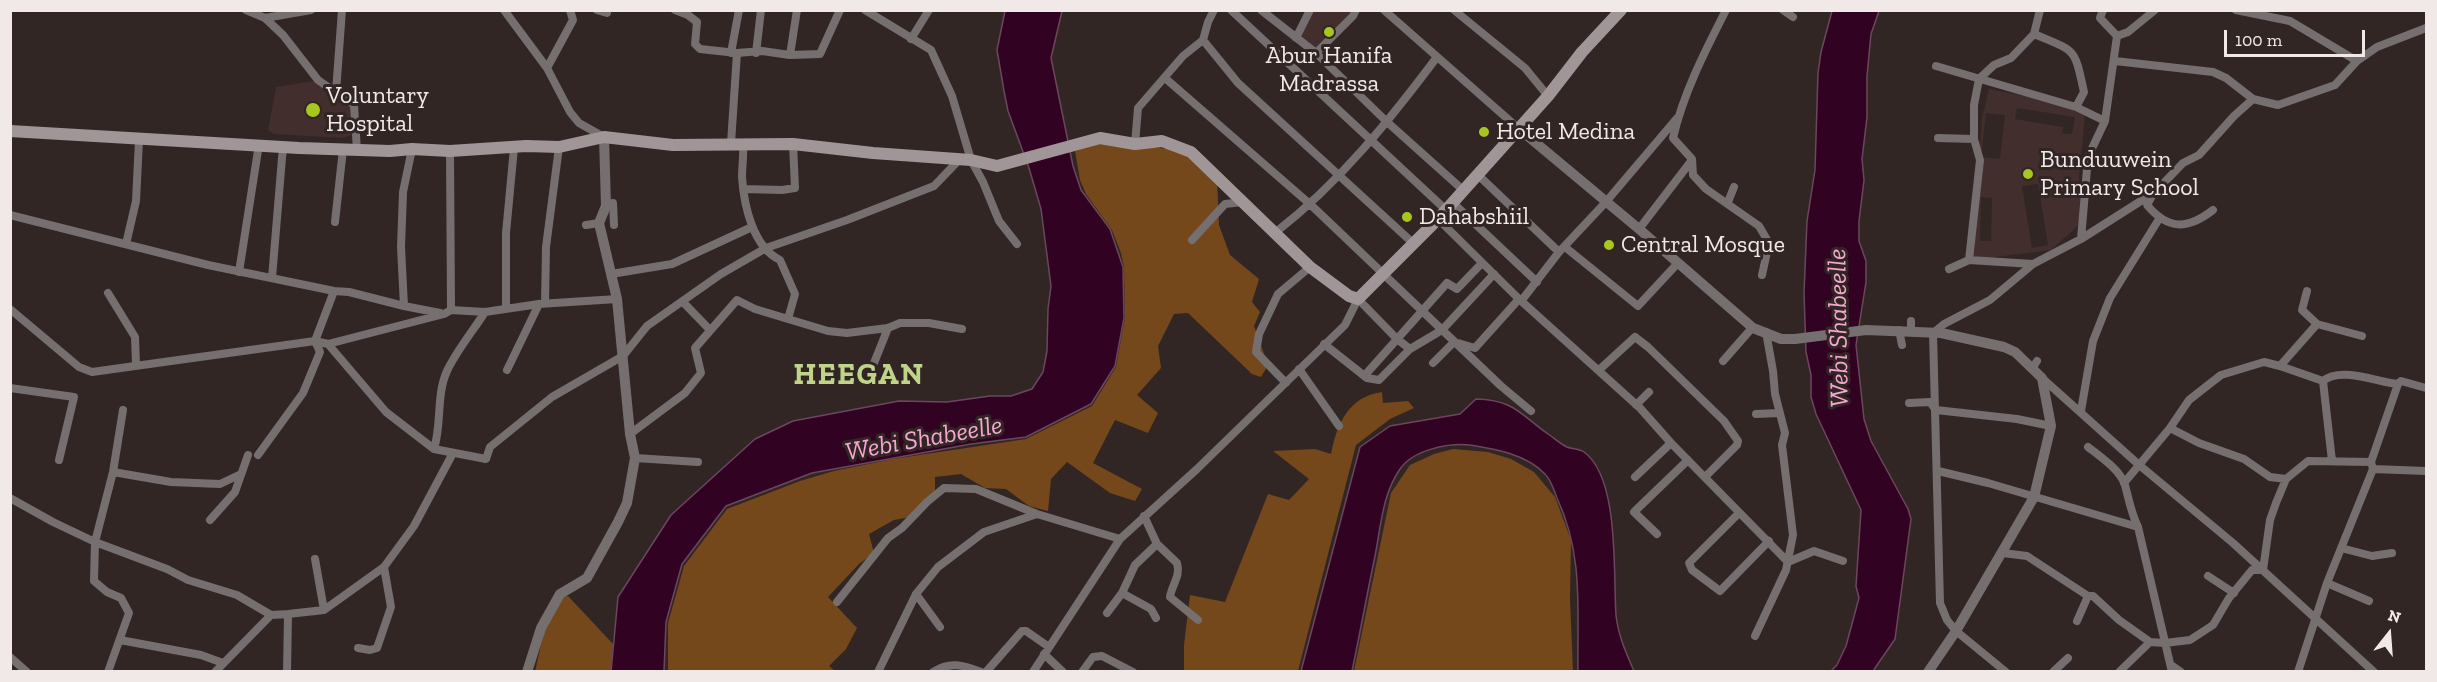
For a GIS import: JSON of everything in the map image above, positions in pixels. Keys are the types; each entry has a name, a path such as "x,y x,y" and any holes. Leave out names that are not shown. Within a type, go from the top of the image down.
{"main road":[{"path":"10,131 140,140 357,150 450,151 526,146 559,147 604,137 673,145 793,144 965,160 997,166 1021,158 1085,144 1100,138 1135,144 1162,141 1191,152 1310,267 1348,296 1358,299 1445,210 1548,96 1582,52 1620,10"}],"street":[{"path":"246,10 265,18 283,35 318,80 354,105 357,150"},
{"path":"265,18 311,10"},
{"path":"336,92 342,10"},
{"path":"504,10 548,68 570,112 579,123 604,137 614,225"},
{"path":"548,68 573,20 570,10"},
{"path":"597,10 607,13"},
{"path":"675,10 688,15 697,22 695,44 700,49 734,53 762,51 790,55 820,54 840,10"},
{"path":"739,10 734,53 737,144 744,189 752,227 769,255 780,260 795,294 788,319"},
{"path":"756,53 761,10"},
{"path":"790,55 797,10"},
{"path":"865,10 931,50 952,96 965,160 999,221 1017,244"},
{"path":"911,39 929,10"},
{"path":"1135,144 1138,108 1183,56 1203,40 1214,10"},
{"path":"1231,10 1445,210 1538,282"},
{"path":"1261,10 1316,53 1386,121 1463,190"},
{"path":"1296,38 1310,10"},
{"path":"1316,53 1353,16 1356,10"},
{"path":"1384,10 1752,328 1781,339 1795,339 1866,330 1899,330 1911,326 1933,333 2004,347 2015,351 2035,365 2042,378 2051,426 2034,497 1956,631 1928,672"},
{"path":"1454,10 1525,68 1548,96"},
{"path":"1726,10 1708,45 1678,117 1673,138 1692,159 1693,175 1707,189 1759,226 1769,243 1762,275"},
{"path":"1783,10 1793,16"},
{"path":"1969,260 1980,160 1974,139 1974,105 1979,79 1994,65 2011,58 2034,34 2040,10"},
{"path":"2081,238 2088,157 2105,121 2115,61 2117,36 2100,18 2103,10"},
{"path":"2117,36 2128,32 2155,10"},
{"path":"2236,10 2290,21 2357,61"},
{"path":"2115,61 2213,72 2226,78 2253,99 2278,105 2336,85 2357,61 2378,47 2427,28"},
{"path":"2034,34 2073,52 2084,92 2076,107"},
{"path":"1203,40 1238,83 1414,244"},
{"path":"1276,232 1311,205 1341,176 1402,105 1437,57"},
{"path":"1936,66 2076,107 2105,121"},
{"path":"1165,78 1311,205 1454,342 1531,411"},
{"path":"1933,333 1944,324 1990,300 2033,264 2081,238 2154,192 2183,163 2199,155 2234,116 2253,99"},
{"path":"1454,342 1475,348 1538,282 1562,250 1678,117"},
{"path":"1938,138 1974,139"},
{"path":"126,244 136,201 140,140"},
{"path":"239,272 259,144"},
{"path":"744,189 795,188 793,144"},
{"path":"272,278 283,146"},
{"path":"507,370 542,303 546,247 559,147"},
{"path":"506,309 506,233 514,148"},
{"path":"335,222 343,149"},
{"path":"404,306 401,247 403,192 412,149"},
{"path":"448,312 450,151"},
{"path":"1640,229 1692,159"},
{"path":"328,344 386,412 434,448 486,459 490,447 552,397 623,356 647,326 721,274 766,248 934,186 965,160"},
{"path":"1477,174 1562,250 1638,306 1677,264"},
{"path":"1728,202 1734,187"},
{"path":"2154,192 2147,205 2159,219 2179,226 2200,220 2213,210"},
{"path":"1192,240 1225,204 1243,202"},
{"path":"527,672 541,628 560,594 587,578 618,522 627,502 635,458 630,434 617,299 599,223 611,205"},
{"path":"1445,210 1482,263 1636,405 1788,562"},
{"path":"10,215 239,272 349,292 404,306 448,312 485,312 542,303 617,299"},
{"path":"2081,411 2093,341 2110,298 2159,219"},
{"path":"586,225 599,223"},
{"path":"611,274 672,264 752,227"},
{"path":"1948,269 1969,260 2033,264"},
{"path":"1366,374 1447,283 1457,289 1482,263"},
{"path":"1286,382 1256,352 1259,334 1278,294 1310,267"},
{"path":"1324,344 1366,374 1367,378 1379,380 1410,349 1442,330 1494,274"},
{"path":"210,520 235,492 241,474 253,455 303,393 320,352 315,341 334,291"},
{"path":"2307,291 2302,310 2318,324 2362,336"},
{"path":"108,293 135,337 136,365"},
{"path":"1033,672 1120,539 1197,469 1345,325 1358,299 1397,339 1410,349"},
{"path":"630,434 685,393 701,374 695,348 737,300 755,309 828,331 847,333 915,322 962,329"},
{"path":"683,302 710,330"},
{"path":"10,309 79,367 92,372 315,341 328,344 448,312"},
{"path":"434,448 440,427 442,390 447,371 485,312"},
{"path":"2280,366 2318,324"},
{"path":"872,368 888,328"},
{"path":"1723,361 1752,328"},
{"path":"1899,330 1902,345"},
{"path":"1755,636 1788,562 1792,535 1782,445 1785,433 1779,413 1766,332"},
{"path":"1933,333 1940,603 1947,620 1956,631 2002,670"},
{"path":"1599,370 1635,337 1724,422 1738,441 1737,445 1705,477"},
{"path":"1432,363 1454,342"},
{"path":"2124,483 2170,428 2189,400 2221,375 2247,371 2264,362 2323,381"},
{"path":"1299,369 1339,426"},
{"path":"2323,381 2329,376 2340,373 2398,384"},
{"path":"2042,378 2138,464 2316,616 2374,672"},
{"path":"2323,381 2332,460"},
{"path":"2298,672 2327,583 2372,466 2398,384 2405,381 2427,388"},
{"path":"10,388 74,397 59,460"},
{"path":"1636,405 1649,392"},
{"path":"1909,403 1930,402 1936,410 2017,419 2051,426"},
{"path":"108,672 129,613 121,598 107,592 94,581 95,542 113,472 123,410"},
{"path":"1756,414 1779,413"},
{"path":"2170,428 2199,443 2244,459 2270,477 2286,479"},
{"path":"1635,477 1671,443"},
{"path":"2088,447 2107,462 2124,483 2130,511 2138,527 2171,668 2181,672"},
{"path":"10,498 52,522 95,542 167,568 189,580 237,595 271,615 288,614 324,610 384,567 414,526 453,453"},
{"path":"635,458 698,462"},
{"path":"1657,534 1634,512 1688,460"},
{"path":"2263,570 2270,520 2286,479 2308,461 2332,460 2427,471"},
{"path":"1938,471 1988,483 2138,527"},
{"path":"113,472 171,482 220,484 241,474"},
{"path":"837,602 888,538 902,528 944,488 976,489 1037,514 1120,539"},
{"path":"1739,513 1689,563 1692,570 1720,591 1769,541"},
{"path":"878,672 916,594 938,567 984,532 1037,514"},
{"path":"1144,516 1157,544 1177,562 1179,570 1170,597 1198,620"},
{"path":"1107,613 1122,593 1136,565 1157,544"},
{"path":"2341,548 2372,556 2392,554"},
{"path":"1788,562 1814,551 1843,561"},
{"path":"2003,553 2027,556 2088,596 2093,596 2119,620 2150,642 2165,643 2190,640 2212,625 2252,570 2263,570"},
{"path":"315,559 324,610"},
{"path":"358,648 377,648 381,640 391,607 384,567"},
{"path":"2208,576 2234,593"},
{"path":"2327,583 2369,601"},
{"path":"1122,593 1151,609 1156,618"},
{"path":"916,594 940,627"},
{"path":"2077,621 2088,596"},
{"path":"286,672 288,614"},
{"path":"215,672 271,615"},
{"path":"986,672 1022,631 1026,631 1063,672"},
{"path":"120,640 201,655 223,663"},
{"path":"2119,672 2150,642"},
{"path":"1082,672 1093,657 1102,656 1133,672"},
{"path":"10,657 27,672"},
{"path":"2053,672 2068,658"},
{"path":"933,672 942,666 959,663 981,672"}],"shaded area":[{"name":"Abur Hanifa Madrassa","path":"1313,11 1350,11 1351,17 1318,50 1299,34"},
{"name":"Voluntary Hospital","path":"314,81 357,113 354,134 343,138 274,134 268,130 276,87"},
{"name":"Bunduuwein Primary School","path":"1989,89 2070,105 2085,115 2079,177 2081,223 2051,250 1972,260 1982,118","holes":["2017,108 2075,117 2072,134 2062,133 2063,127 2015,119","1986,113 2005,115 2000,159 1981,157","2038,184 2048,245 2032,248 2022,186","1981,197 1992,198 1991,241 1980,241"]},
{"path":"1101,142 1189,151 1217,178 1219,225 1230,255 1259,279 1252,302 1260,312 1254,326 1268,365 1261,377 1252,374 1188,313 1174,314 1158,346 1161,368 1137,395 1158,413 1148,433 1115,420 1093,463 1142,489 1135,501 1110,493 1067,462 1051,479 1048,511 1029,506 1006,489 985,488 961,474 935,477 935,492 910,517 894,520 869,534 874,553 859,564 828,597 857,628 846,649 829,666 835,671 668,672 668,623 684,566 727,509 800,481 834,471 893,459 1026,439 1092,406 1116,367 1125,318 1124,267 1121,253 1112,230 1086,194 1080,180 1075,151"},
{"path":"1382,392 1383,403 1408,401 1414,408 1390,419 1356,445 1298,671 1184,672 1184,645 1190,595 1225,602 1268,494 1289,500 1309,479 1273,451 1315,449 1331,454 1337,432 1346,414 1361,400"},
{"path":"1453,449 1488,452 1511,459 1534,472 1555,497 1571,540 1570,599 1573,671 1354,671 1391,493 1410,465 1434,454"},
{"path":"568,596 613,644 611,671 535,672 545,626 560,597"}],"water":[{"name":"Webi Shabeelle","path":"1005,11 1062,11 1051,58 1073,166 1081,190 1110,229 1123,267 1124,318 1115,366 1091,404 1026,437 971,444 812,473 726,506 682,564 666,622 664,671 611,672 618,597 671,515 755,439 793,421 899,401 947,402 990,396 1011,396 1032,389 1043,372 1047,351 1051,286 1041,209 1008,111 997,50"},
{"name":"Webi Shabeelle","path":"1832,11 1879,11 1871,34 1867,76 1867,117 1862,159 1864,180 1859,221 1859,241 1866,261 1866,282 1856,345 1864,419 1871,441 1908,509 1911,519 1895,639 1873,671 1831,671 1837,665 1846,646 1859,598 1856,586 1861,510 1816,414 1811,397 1811,375 1806,352 1804,293 1807,221 1815,170 1818,73"},
{"path":"1476,399 1499,402 1516,409 1562,444 1584,452 1596,465 1604,483 1609,504 1617,622 1634,671 1578,671 1578,604 1572,541 1566,520 1547,476 1520,457 1490,448 1461,445 1431,449 1413,457 1400,469 1389,489 1352,671 1301,671 1360,447 1390,426 1460,414"}],"place":[{"name":"Abur Hanifa Madrassa","path":"1329,32"},
{"name":"Voluntary Hospital","path":"313,110"},
{"name":"Hotel Medina","path":"1484,132"},
{"name":"Bunduuwein Primary School","path":"2028,174"},
{"name":"Dahabshiil","path":"1407,217"},
{"name":"Central Mosque","path":"1609,245"}],"district":[{"name":"HEEGAN","path":"859,375"}]}
